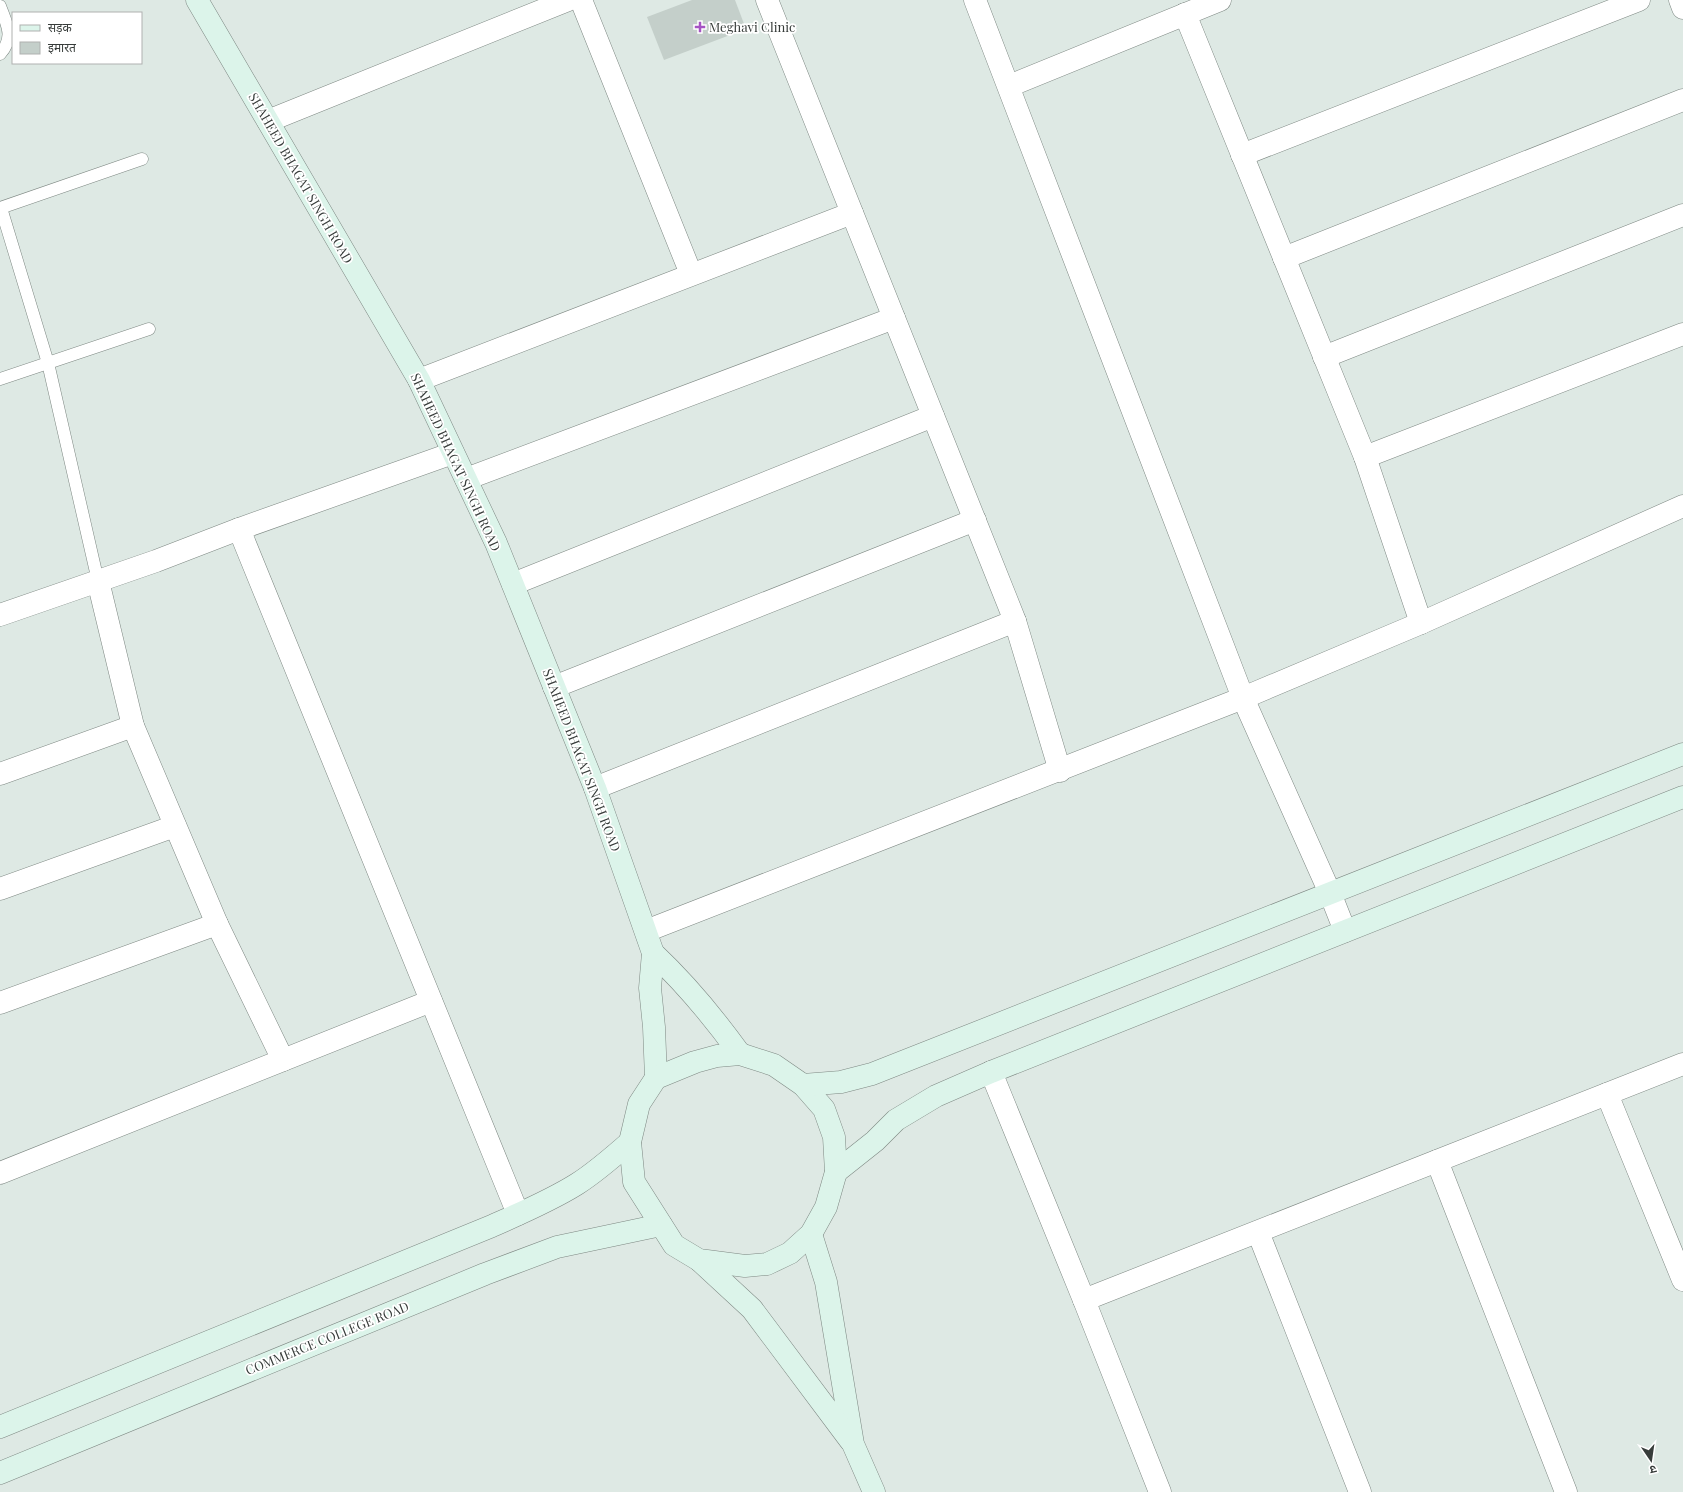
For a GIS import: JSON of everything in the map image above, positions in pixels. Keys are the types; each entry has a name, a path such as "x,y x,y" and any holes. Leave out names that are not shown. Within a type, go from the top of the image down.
{"street":[{"name":"SHAHEED BHAGAT SINGH ROAD","path":"197,0 419,380 466,478 496,542 596,788 653,953"},
{"path":"268,121 568,0"},
{"path":"580,0 691,274"},
{"path":"767,0 1015,621 1060,771"},
{"path":"975,0 1243,698 1345,930"},
{"path":"1009,86 1220,0"},
{"path":"1242,155 1639,0"},
{"path":"1680,0 1683,8"},
{"path":"1185,14 1365,457 1421,623"},
{"path":"1284,258 1683,100"},
{"path":"419,380 852,213"},
{"path":"1324,357 1683,215"},
{"path":"466,478 894,318"},
{"path":"1365,457 1683,334"},
{"path":"513,584 933,416"},
{"path":"0,615 454,453"},
{"path":"646,931 1060,771 1243,698 1421,623 1683,506"},
{"path":"554,687 975,520"},
{"path":"239,529 518,1214"},
{"path":"98,581 133,726 217,924 283,1060"},
{"path":"596,788 1015,621"},
{"path":"0,774 133,726"},
{"path":"803,1085 841,1082 872,1074 1683,754"},
{"path":"836,1172 875,1141 896,1120 936,1096 991,1072 1345,930 1683,797"},
{"path":"0,889 175,826"},
{"path":"0,1003 217,924"},
{"path":"653,953 675,974 720,1025 740,1054"},
{"path":"653,953 650,988 654,1027 656,1078"},
{"path":"0,1173 431,1001"},
{"path":"699,1260 745,1266 767,1264 790,1253 811,1234 826,1207 836,1172 834,1137 824,1109 803,1085 774,1065 740,1054 717,1056 695,1062 656,1078 639,1104 630,1142 634,1182 674,1245 699,1260 752,1309 765,1324 854,1444"},
{"path":"1084,1300 1683,1064"},
{"path":"991,1072 1160,1492"},
{"path":"1607,1094 1682,1274"},
{"path":"0,1427 492,1226 578,1184 630,1142"},
{"path":"1437,1161 1566,1492"},
{"name":"COMMERCE COLLEGE ROAD","path":"0,1473 484,1274 557,1247 661,1225"},
{"path":"1258,1232 1360,1492"},
{"path":"811,1234 826,1282 832,1312 840,1372 854,1444 874,1492"}],"lane":[{"path":"0,6 9,29 7,45 0,54"},
{"path":"98,581 48,363 0,208 142,159"},
{"path":"0,379 149,329"}],"building":[{"path":"692,0 735,0 746,29 664,60 647,17"}],"place":[{"name":"Meghavi Clinic","path":"700,27"}]}
